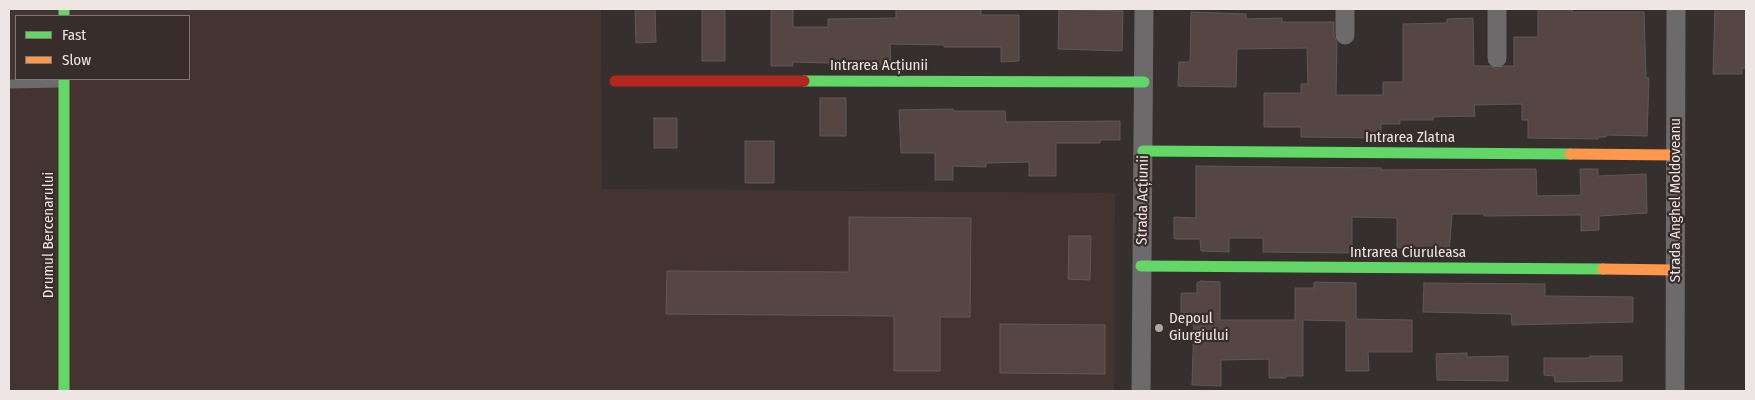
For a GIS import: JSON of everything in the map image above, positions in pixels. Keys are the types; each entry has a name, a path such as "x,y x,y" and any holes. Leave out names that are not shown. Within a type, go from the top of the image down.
{"street":[{"name":"Strada Acțiunii","path":"1142,391 1144,9"},
{"path":"1344,9 1345,35"},
{"path":"1497,9 1497,58"},
{"name":"Strada Anghel Moldoveanu","path":"1675,391 1676,9"},
{"name":"Drumul Bercenarului","path":"64,81 64,391"},
{"name":"Intrarea Acțiunii","path":"615,81 1144,82"},
{"name":"Intrarea Zlatna","path":"1143,151 1676,155"},
{"name":"Intrarea Ciuruleasa","path":"1142,266 1675,270"}],"lane":[{"path":"9,84 64,81"}],"shaded area":[{"path":"9,9 601,9 602,189 1115,193 1114,391 9,391"}],"building":[{"path":"635,9 655,9 656,42 636,43"},
{"path":"702,9 725,9 725,61 702,61"},
{"path":"771,9 793,9 793,27 828,27 828,19 896,18 896,9 981,9 981,15 1019,15 1019,61 1001,62 1001,47 944,47 944,45 890,44 891,67 872,66 872,64 829,65 829,63 793,62 793,66 771,66"},
{"path":"1059,9 1123,11 1122,51 1058,49"},
{"path":"1538,9 1572,9 1572,12 1644,12 1646,78 1649,78 1647,136 1606,135 1606,137 1598,137 1598,139 1528,138 1528,120 1522,120 1522,104 1474,105 1475,116 1433,117 1433,120 1400,120 1400,124 1381,124 1381,138 1301,137 1301,127 1264,127 1264,93 1301,93 1301,84 1308,84 1307,48 1237,49 1236,87 1178,86 1179,62 1190,62 1191,12 1246,14 1246,19 1282,18 1282,22 1334,22 1334,35 1337,43 1336,95 1383,95 1383,82 1403,82 1403,24 1447,23 1447,19 1473,18 1474,66 1490,66 1497,69 1504,66 1514,66 1514,37 1538,37"},
{"path":"1715,9 1746,9 1746,68 1742,68 1742,74 1713,74"},
{"path":"820,98 846,98 846,136 820,136"},
{"path":"953,109 953,111 1005,111 1006,122 1120,121 1120,140 1100,140 1100,143 1056,143 1056,176 1029,176 1029,162 986,163 986,167 953,166 953,180 935,180 935,153 901,153 899,110"},
{"path":"654,118 677,118 677,148 654,148"},
{"path":"745,141 774,141 774,183 745,183"},
{"path":"1196,166 1381,168 1381,170 1536,169 1537,196 1581,195 1580,169 1598,169 1598,176 1646,174 1647,213 1599,216 1599,230 1581,231 1581,215 1484,216 1484,214 1452,214 1449,253 1411,253 1411,248 1397,248 1397,218 1352,217 1352,253 1263,252 1263,238 1229,238 1229,252 1201,251 1200,239 1174,239 1174,217 1196,218"},
{"path":"849,217 971,218 970,317 940,317 940,371 894,371 894,316 666,314 667,271 849,272"},
{"path":"1069,236 1091,236 1090,280 1068,279"},
{"path":"1201,281 1220,282 1220,320 1295,320 1295,288 1314,288 1314,282 1356,283 1356,319 1412,320 1412,352 1368,352 1369,371 1346,371 1346,321 1303,320 1303,376 1269,378 1269,359 1221,360 1221,386 1192,385 1194,318 1181,318 1181,293 1197,293 1197,283"},
{"path":"1424,283 1545,284 1545,296 1633,297 1633,322 1512,325 1511,314 1423,312"},
{"path":"1000,324 1105,325 1105,374 1000,373"},
{"path":"1467,353 1467,357 1508,356 1508,381 1437,380 1436,354"},
{"path":"1590,356 1622,356 1622,381 1555,382 1554,376 1544,375 1544,358 1590,358"}],"traffic: fast":[{"path":"64,9 64,15"},
{"path":"64,80 64,391"},
{"path":"804,81 1144,82"},
{"path":"1143,151 1570,154"},
{"path":"1141,266 1603,269"}],"traffic: slow":[{"path":"1570,154 1676,155"},
{"path":"1603,269 1675,270"}],"traffic: jam":[{"path":"615,81 804,81"}],"place":[{"name":"Depoul Giurgiului","path":"1159,328"}]}
